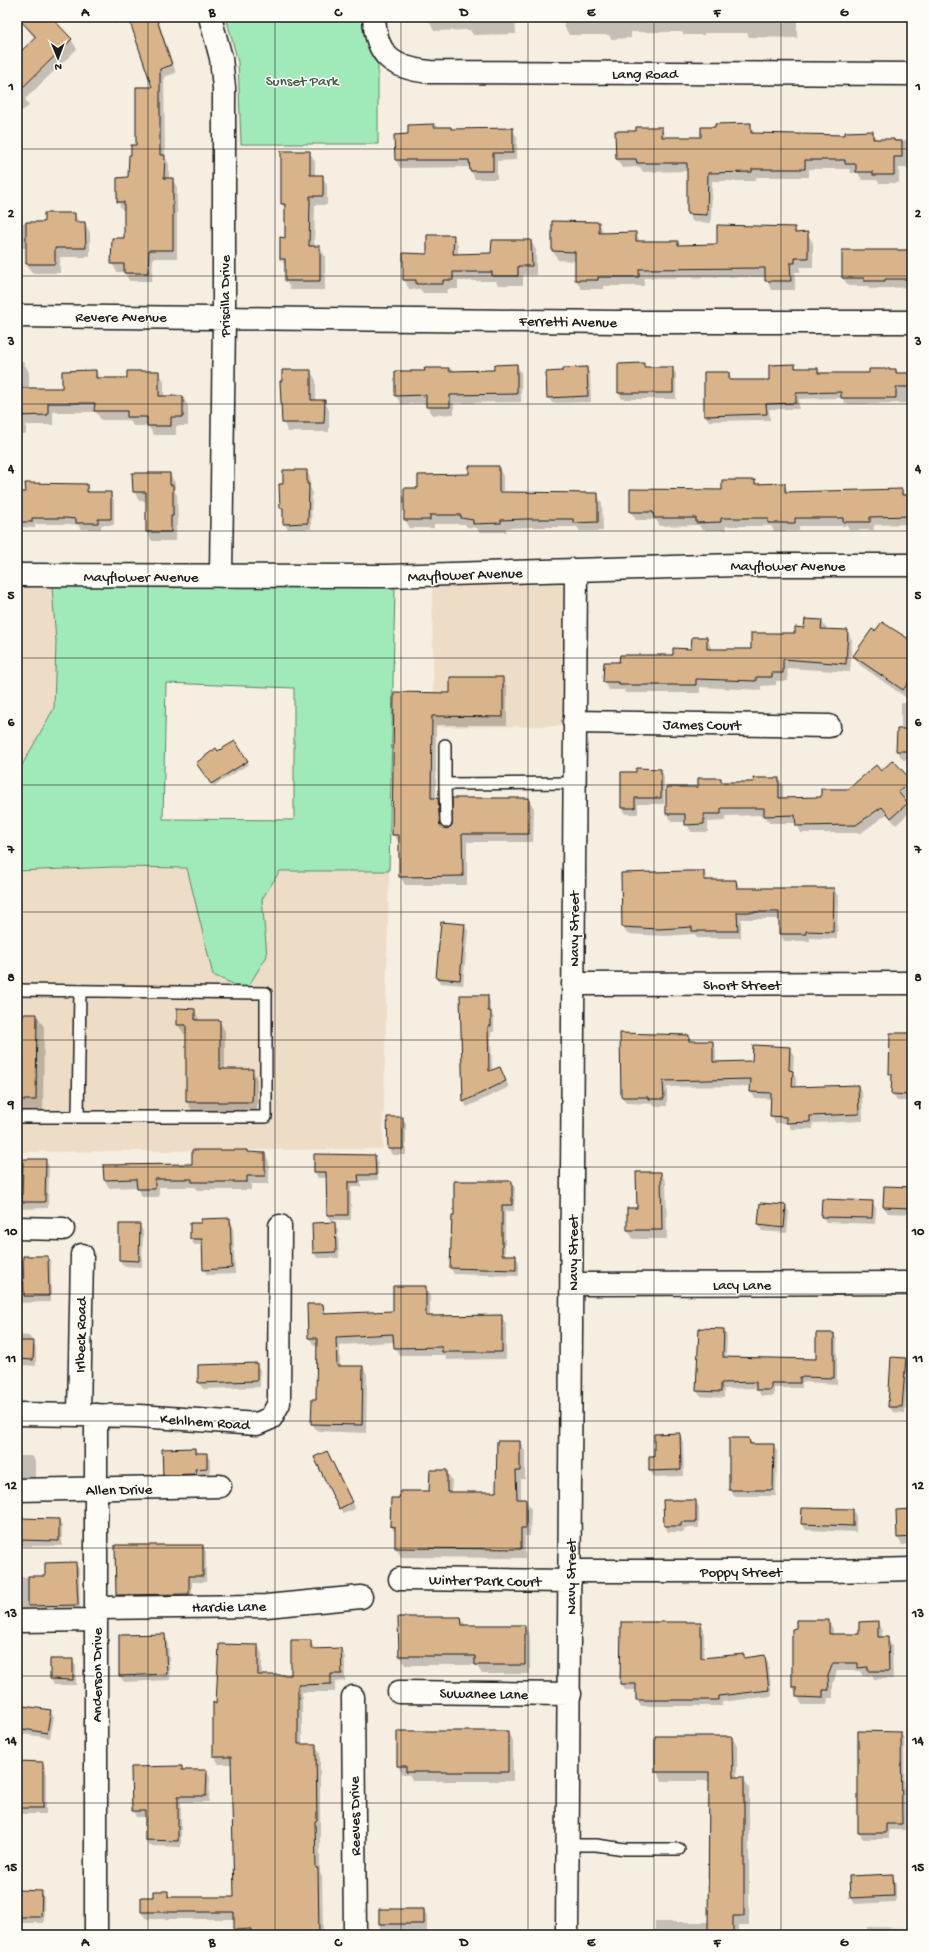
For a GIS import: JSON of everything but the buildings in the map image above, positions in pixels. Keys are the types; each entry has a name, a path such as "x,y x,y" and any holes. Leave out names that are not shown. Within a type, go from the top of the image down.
{"street":[{"name":"Priscilla Drive","path":"210,17 221,58 224,88 224,316 221,576"},
{"name":"Lang Road","path":"374,17 375,34 384,53 391,60 408,70 430,72 912,74"},
{"name":"Revere Avenue","path":"17,316 224,316"},
{"name":"Ferretti Avenue","path":"224,316 618,322 912,322"},
{"name":"Mayflower Avenue","path":"17,575 388,576 736,564 912,565"},
{"name":"Navy Street","path":"567,1935 570,1694 576,570"},
{"name":"James Court","path":"574,722 829,726"},
{"name":"Short Street","path":"573,984 912,983"},
{"name":"Kehlhem Road","path":"17,1414 88,1414 257,1424 271,1418 278,1403 280,1226"},
{"path":"17,1228 63,1229"},
{"name":"Irlbeck Road","path":"82,1255 88,1414"},
{"name":"Lacy Lane","path":"572,1284 912,1283"},
{"name":"Anderson Drive","path":"88,1414 96,1490 96,1935"},
{"name":"Allen Drive","path":"17,1490 96,1490 220,1486"},
{"name":"Poppy Street","path":"570,1576 831,1572 912,1569"},
{"name":"Winter Park Court","path":"400,1579 570,1576"},
{"name":"Hardie Lane","path":"17,1622 96,1614 266,1606 361,1597"},
{"name":"Suwanee Lane","path":"399,1692 570,1694"},
{"name":"Reeves Drive","path":"353,1697 355,1935"}],"lane":[{"path":"445,745 446,822"},
{"path":"445,784 574,783"},
{"path":"17,990 266,993 266,1117 17,1117"},
{"path":"78,1117 80,991"},
{"path":"568,1845 596,1845 625,1849 679,1849"}],"shaded area":[{"path":"566,581 565,726 434,727 432,586"},
{"path":"17,586 52,586 56,642 54,708 21,767 17,792"},
{"path":"114,867 187,868 200,920 267,956 262,899 280,871 389,871 383,1149 17,1152 17,871"}],"green space":[{"name":"Sunset Park","path":"226,17 363,17 366,41 370,51 378,61 378,144 241,144 238,62"},
{"path":"52,586 395,587 389,871 280,871 262,899 267,956 246,990 213,975 187,868 114,867 17,871 17,792 21,767 54,708 56,642","holes":["166,683 294,688 294,820 163,819"]}]}
